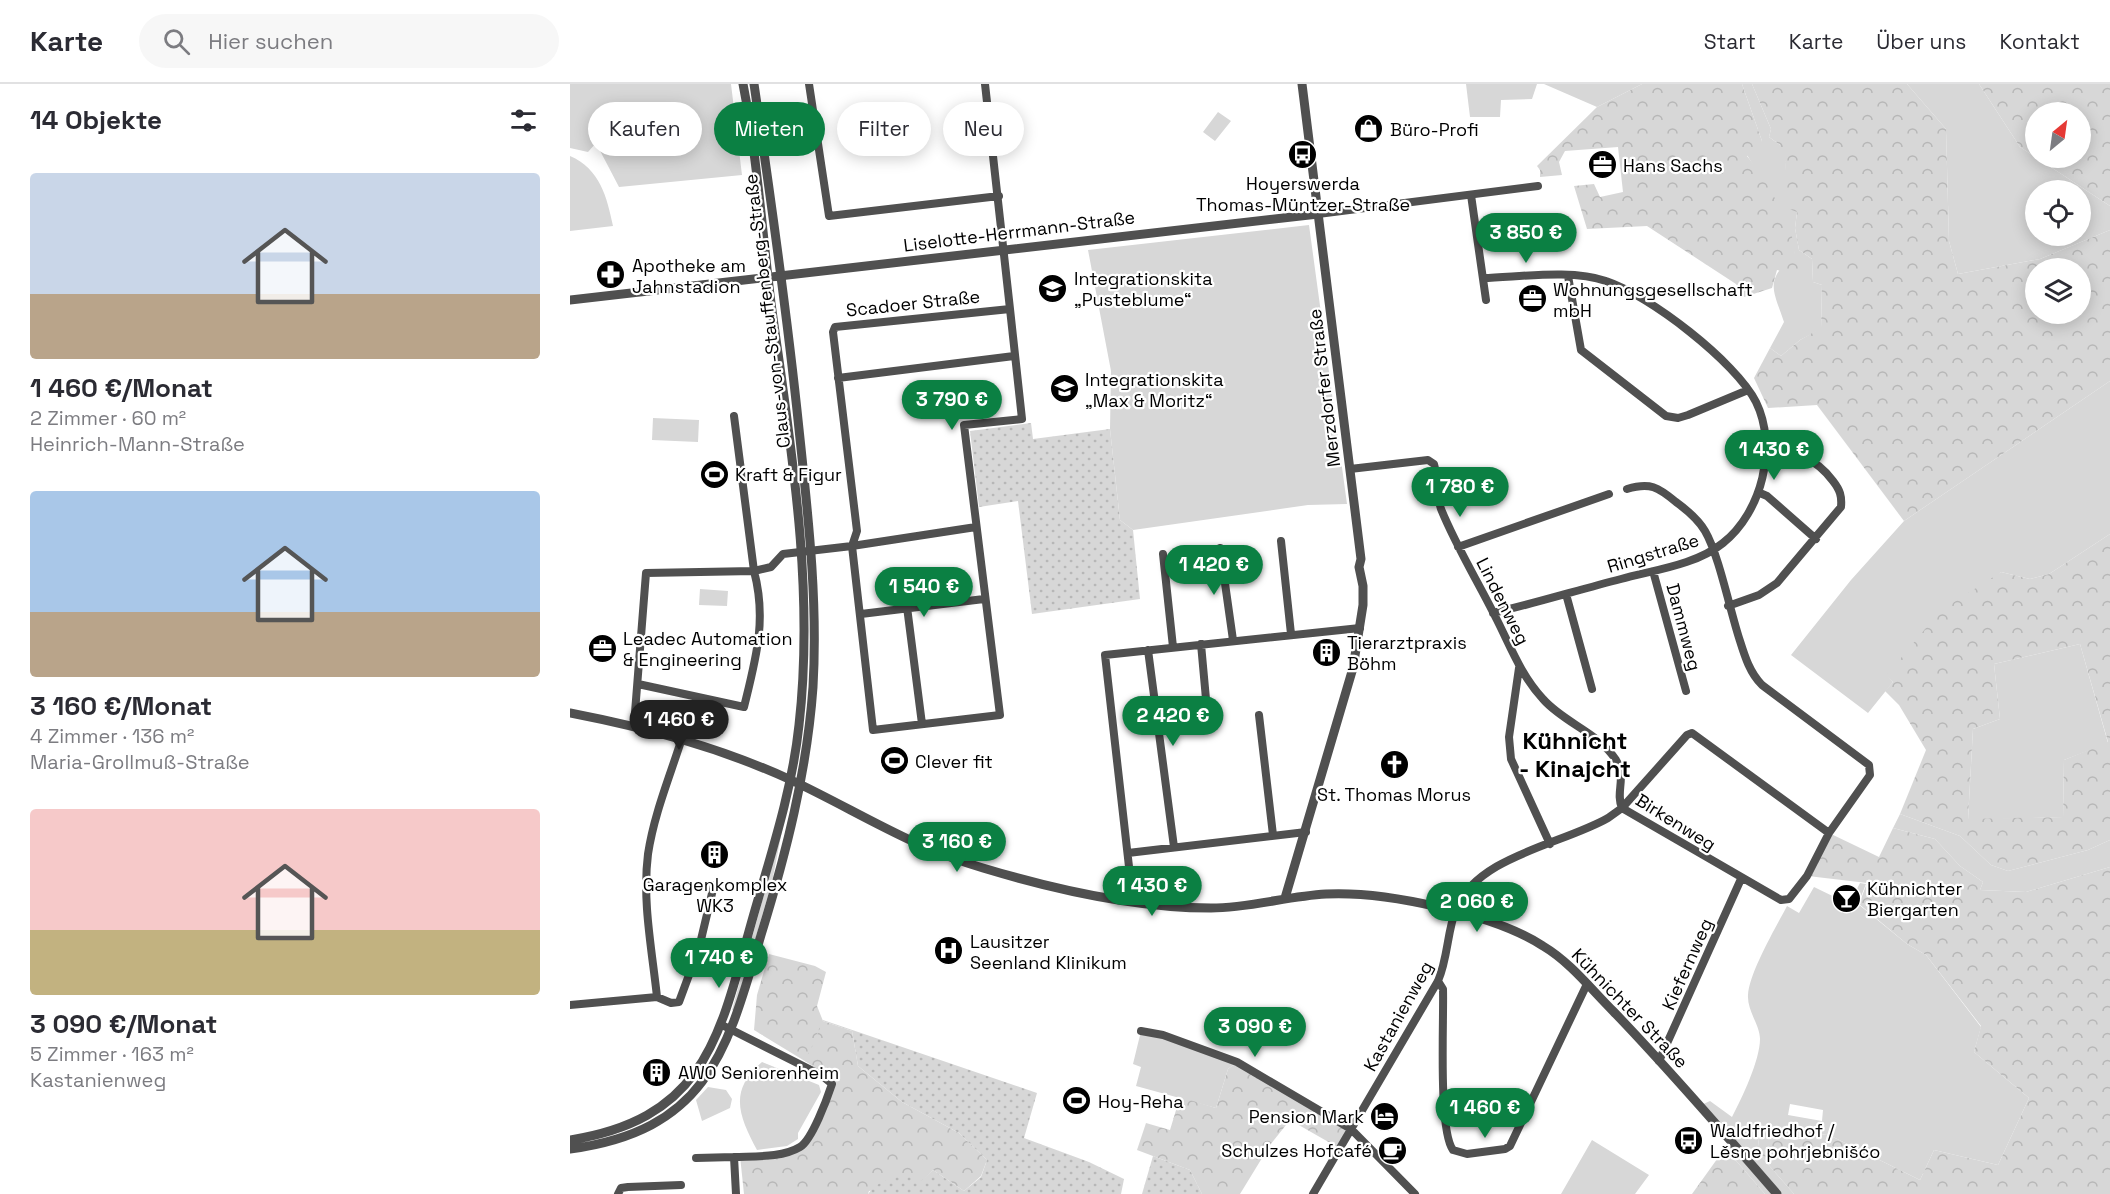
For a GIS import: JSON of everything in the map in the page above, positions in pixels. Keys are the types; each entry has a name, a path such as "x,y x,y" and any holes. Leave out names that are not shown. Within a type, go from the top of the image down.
{"street":[{"name":"Claus-von-Stauffenberg-Straße","path":"570,1140 611,1131 647,1117 660,1109 695,1074 722,1025 791,780 799,725 803,668 804,586 743,84"},
{"name":"Claus-von-Stauffenberg-Straße","path":"570,1149 617,1139 643,1129 668,1115 705,1078 732,1029 780,870 801,785 813,690 815,625 812,550 782,275 754,84"},
{"path":"809,84 829,216 999,196"},
{"path":"907,607 922,724 1000,715 964,425 1022,420 986,84"},
{"name":"Merzdorfer Straße","path":"1285,898 1348,688 1360,628 1363,586 1359,571 1361,559 1302,84"},
{"name":"Liselotte-Herrmann-Straße","path":"570,300 1318,214 1538,186"},
{"path":"1471,195 1486,300"},
{"path":"1483,278 1568,276 1581,350 1666,416 1678,418 1688,416 1748,390"},
{"name":"Ringstraße","path":"1493,613 1653,571 1712,550 1744,521 1760,493 1765,456 1762,422 1748,390 1713,352 1639,298 1606,281 1568,276"},
{"name":"Scadoer Straße","path":"922,724 873,730 852,546 857,526 833,332 835,327 1010,309"},
{"path":"838,378 1014,356"},
{"path":"638,684 744,707 760,639 760,601 734,416"},
{"path":"1627,489 1647,484 1661,489 1692,515 1705,532 1728,606 1759,595 1777,583 1841,507 1841,495 1838,488 1822,468 1807,458 1765,456"},
{"name":"Lindenweg","path":"1350,469 1431,461 1435,468 1439,503 1458,548 1519,668 1548,704 1600,741 1618,762 1623,777 1618,799 1622,808"},
{"path":"1760,493 1767,496 1816,539"},
{"name":"Lindenweg","path":"1458,548 1609,494"},
{"path":"634,725 646,573 754,571 771,567 783,554 976,527"},
{"path":"1281,541 1291,634"},
{"path":"1220,548 1233,640"},
{"path":"1163,554 1173,647"},
{"name":"Dammweg","path":"1653,571 1686,691"},
{"path":"1566,594 1592,689"},
{"path":"861,614 984,598"},
{"name":"Birkenweg","path":"1728,606 1750,669 1762,685 1871,768 1870,775 1829,833 1807,876 1789,900 1774,897 1741,879 1622,808 1687,735 1692,734 1829,833"},
{"path":"1133,902 1105,655 1360,628"},
{"path":"1201,644 1209,721"},
{"path":"1148,650 1174,847"},
{"name":"Lindenweg","path":"1519,668 1509,737 1511,759 1550,844"},
{"path":"1517,688 1531,684"},
{"name":"Kühnichter Straße","path":"570,713 634,725 709,746 791,780 886,831 961,861 1029,880 1133,902 1209,908 1237,907 1285,898 1364,895 1455,912 1507,928 1539,943 1565,962 1659,1061 1777,1194"},
{"path":"1259,715 1273,834"},
{"path":"657,997 647,871 653,829 682,738"},
{"path":"1455,912 1483,874 1597,825 1622,808"},
{"path":"1128,853 1273,834 1306,832"},
{"name":"Kiefernweg","path":"1659,1061 1741,879"},
{"path":"570,1005 657,997 675,1003 682,998 699,948 714,885"},
{"name":"Kastanienweg","path":"1313,1194 1438,981 1445,964 1455,912"},
{"path":"1438,981 1443,989 1444,1098 1448,1136 1453,1150 1467,1154 1505,1149 1510,1146 1587,984"},
{"path":"696,1158 782,1153 800,1147 814,1127 832,1084 821,1075 722,1025"},
{"path":"1141,1030 1163,1035 1237,1062 1351,1129 1415,1194"},
{"path":"734,1156 736,1194"},
{"path":"618,1194 621,1188 627,1187 681,1185"}],"green space":[{"path":"570,84 731,84 733,102 714,102 714,156 740,156 742,175 619,187 603,156 702,156 702,102 588,102 588,152 570,148"},
{"path":"1466,84 1537,84 1532,99 1501,100 1500,117 1470,117"},
{"path":"1544,84 1642,84 1597,107"},
{"path":"1642,84 1742,84 1762,141 1760,150 1747,156 1770,189 1784,217 1794,243 1795,254 1802,258 1803,277 1777,270 1772,288 1744,297 1736,284 1647,226 1587,229 1574,186 1594,184 1600,197 1623,192 1618,147 1565,151 1559,162 1562,175 1540,177 1540,170 1537,166 1597,107"},
{"path":"1742,84 1752,84 1771,129 1769,137 1780,145 1786,162 1785,184 1797,212 1795,228 1799,250 1812,259 1813,282 1822,285 1821,329 1800,340 1781,356 1770,348 1784,322 1776,300 1774,285 1779,271 1795,254 1777,204 1747,155 1762,141"},
{"path":"1752,84 1907,84 1946,129 1949,241 1958,274 2025,262 2025,324 2091,324 2091,258 2042,258 2071,246 2091,246 2091,238 2110,230 2110,381 1904,521 1817,405 1768,408 1754,378 1770,348 1781,356 1800,340 1821,328 1822,285 1813,282 1812,259 1799,250 1795,228 1797,212 1789,209 1782,194 1786,162 1776,156 1780,145 1769,137 1771,129"},
{"path":"1907,84 1979,84 2020,147 2025,150 2025,168 2052,168 2070,180 2025,180 2025,246 2071,246 2042,258 2025,258 2025,262 1958,274 1949,241 1946,129"},
{"path":"1979,84 2110,84 2110,206 2091,194 2091,180 2070,180 2052,168 2091,168 2091,102 2025,102 2025,150 2020,147"},
{"path":"1218,112 1231,121 1215,141 1203,132"},
{"path":"570,156 589,168 595,176 605,195 613,226 570,231"},
{"path":"2091,194 2110,206 2110,230 2091,238"},
{"path":"1309,225 1347,504 1308,505 1133,530 1120,520 1110,429 1111,371 1088,250"},
{"path":"2110,381 2110,534 2049,574 2030,579 2001,572 1887,676 1893,682 1868,713 1791,655 1851,580 1904,521"},
{"path":"653,418 699,420 698,442 652,440"},
{"path":"1031,423 1033,439 1110,429 1120,520 1133,530 1140,599 1032,614 1018,501 979,507 970,431"},
{"path":"2110,534 2110,840 2088,850 2008,871 1991,865 1960,836 1900,814 1926,750 1899,705 1885,691 1893,682 1886,676 1940,611 2001,572 2030,579 2049,574","holes":["2080,644 2108,742 2064,760 2063,817 1968,819 1973,729 2000,719 1994,664"]},
{"path":"700,589 728,591 727,606 699,605"},
{"path":"2080,644 2108,743 2064,760 2063,817 1968,820 1973,729 2000,719 1994,664"},
{"path":"1900,814 1960,836 1991,865 2008,871 2088,850 2110,840 2110,867 2026,892 1980,890 1983,882 1960,866 1935,839 1893,828"},
{"path":"783,826 772,882 734,1011 732,1010"},
{"path":"1893,828 1935,839 1960,866 1983,882 1980,890 2026,892 2110,867 2110,1194 1794,1194 1760,1155 1757,1130 1794,1140 1827,1134 1920,1180 1934,1150 1998,1165 2029,1098 1974,1052 1981,1026 1926,955 1907,944 1859,904 1867,883 1808,876 1829,833 1879,857"},
{"path":"1860,883 1866,884 1858,904 1907,944 1926,955 1981,1027 1974,1052 2029,1098 1998,1165 1934,1150 1920,1180 1827,1134 1794,1139 1757,1130 1760,1155 1794,1194 1765,1194 1725,1148 1730,1141 1699,1106 1710,1101 1732,1117 1745,1090 1754,1068 1760,1039 1748,1001 1750,986 1764,950 1787,906 1799,913 1814,887 1849,904","holes":["1790,1104 1823,1110 1822,1121 1788,1115"]},
{"path":"769,954 815,966 826,972 817,1006 823,1021 852,1031 858,1066 902,1102 959,1133 987,1160 981,1176 964,1191 933,1170 921,1182 869,1191 868,1194 744,1194 740,1156 762,1155 800,1147 836,1080 754,1030 757,995"},
{"path":"823,1020 1037,1093 1024,1138 1089,1162 1124,1179 1121,1194 868,1194 879,1184 893,1178 908,1177 921,1181 933,1170 964,1191 981,1177 987,1160 959,1133 902,1102 858,1066 852,1031 823,1021 806,1061 836,1080 805,1061"},
{"path":"1141,1031 1237,1062 1228,1069 1216,1108 1136,1086 1141,1067 1133,1064"},
{"path":"762,1062 819,1085 821,1092 798,1133 798,1139 787,1146 757,1150 745,1126 740,1104 744,1083"},
{"path":"1237,1062 1350,1129 1339,1148 1290,1120 1270,1145 1240,1194 1202,1194 1190,1170 1137,1150 1146,1123 1170,1130 1180,1097 1216,1108 1228,1069"},
{"path":"836,1080 815,1126 805,1142 801,1147 795,1150 787,1153 740,1156 782,1153 800,1147 814,1127"},
{"path":"708,1087 726,1090 732,1099 730,1108 702,1121 696,1100"},
{"path":"1592,1140 1649,1175 1635,1194 1561,1194"},
{"path":"1725,1148 1765,1194 1692,1194"},
{"path":"1153,1156 1190,1170 1202,1194 1142,1194"}],"place":[{"name":"Büro-Profi","path":"1369,129"},
{"name":"Hoyerswerda Thomas-Müntzer-Straße","path":"1303,154"},
{"name":"Hans Sachs","path":"1602,165"},
{"name":"Apotheke am Jahnstadion","path":"611,275"},
{"name":"Integrationskita „Pusteblume“","path":"1053,288"},
{"name":"Wohnungsgesellschaft mbH","path":"1532,299"},
{"name":"Integrationskita „Max & Moritz“","path":"1064,389"},
{"name":"Kraft & Figur","path":"714,474"},
{"name":"Leadec Automation & Engineering","path":"602,648"},
{"name":"Tierarztpraxis Böhm","path":"1326,652"},
{"name":"Clever fit","path":"894,761"},
{"name":"St. Thomas Morus","path":"1394,765"},
{"name":"Garagenkomplex WK3","path":"715,855"},
{"name":"Kühnichter Biergarten","path":"1846,898"},
{"name":"Lausitzer Seenland Klinikum","path":"949,951"},
{"name":"AWO Seniorenheim","path":"657,1072"},
{"name":"Hoy-Reha","path":"1077,1101"},
{"name":"Pension Mark","path":"1385,1116"},
{"name":"Waldfriedhof / Lěsne pohrjebnišćo","path":"1689,1140"},
{"name":"Schulzes Hofcafé","path":"1393,1150"}],"district":[{"name":"Kühnicht - Kinajcht","path":"1575,754"}]}
